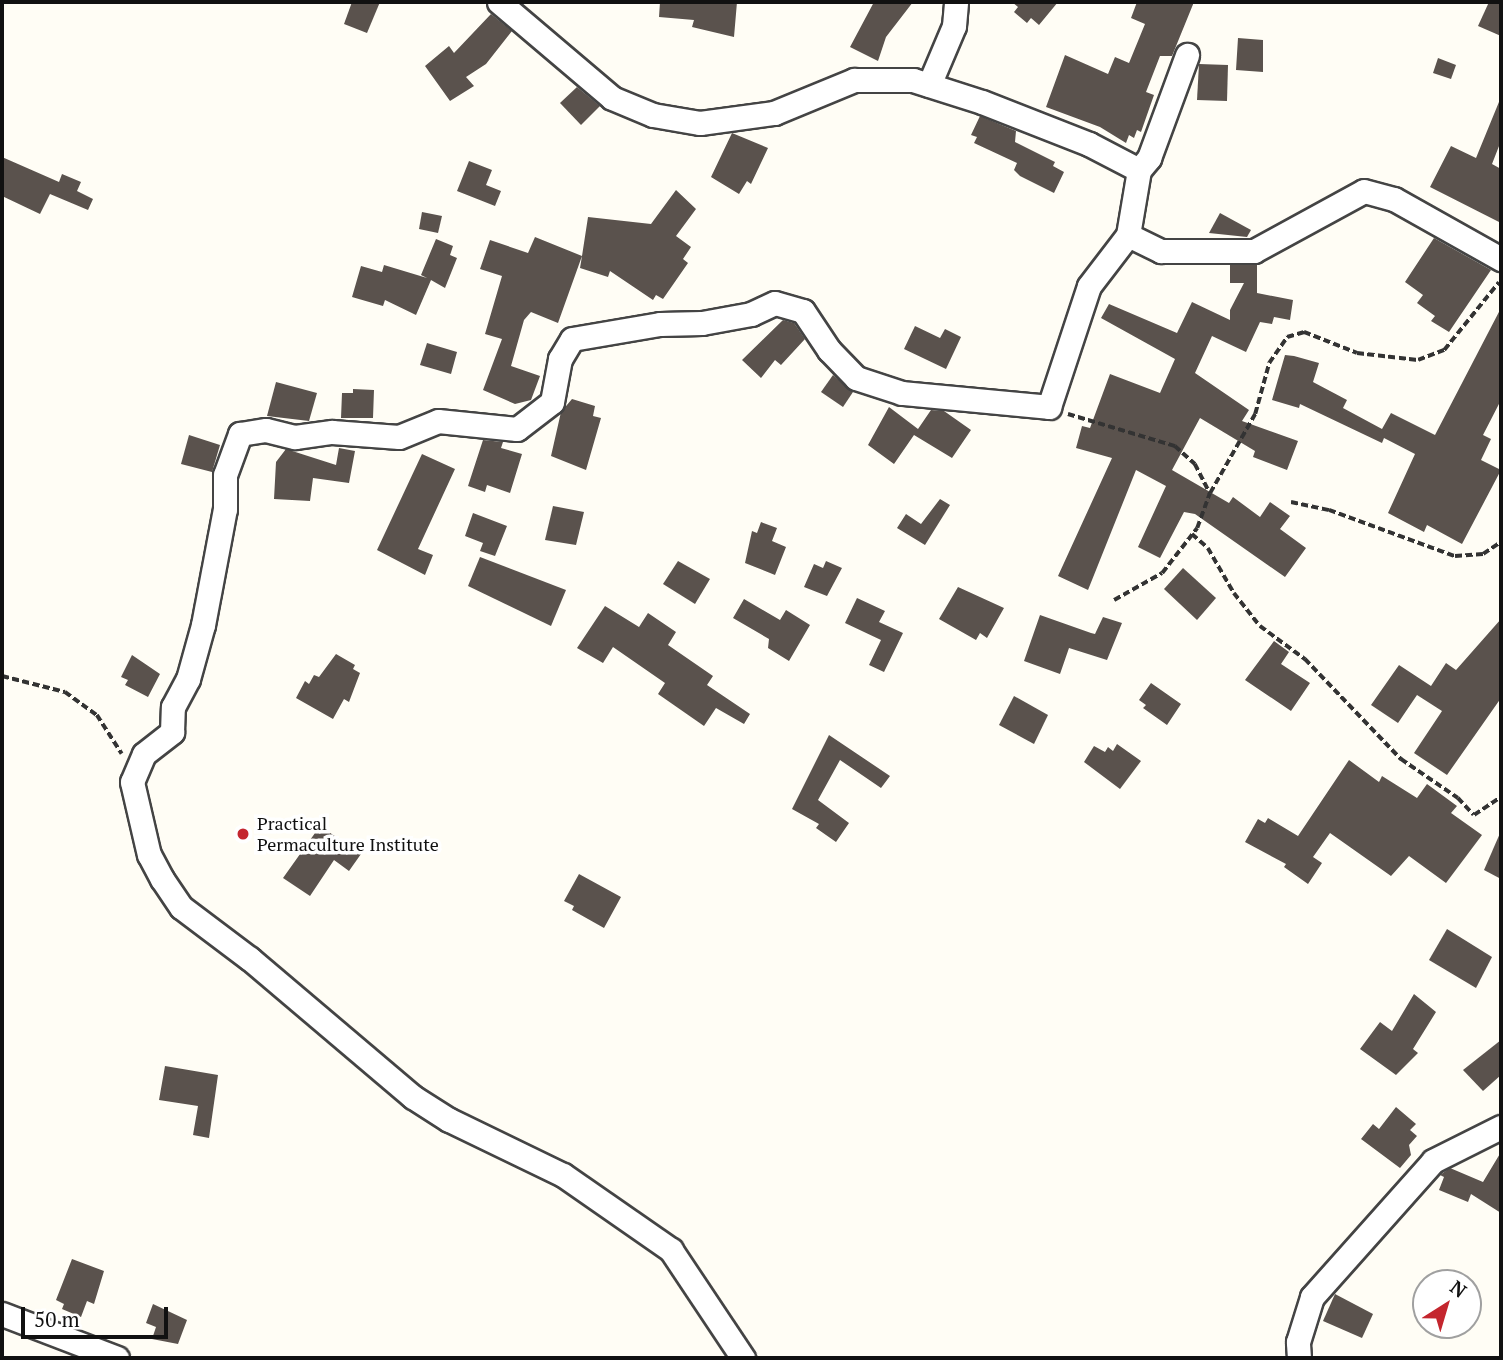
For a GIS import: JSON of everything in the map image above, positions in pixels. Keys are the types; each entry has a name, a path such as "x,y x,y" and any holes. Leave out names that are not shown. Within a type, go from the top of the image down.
{"street":[{"path":"499,2 612,98 653,115 699,123 774,113 854,80 914,80 1089,144 1139,170"},
{"path":"929,85 954,26 956,2"},
{"path":"743,1358 671,1250 563,1175 413,1097 250,959 181,906 149,855 132,782 144,754 172,732 173,707 188,679 225,509 225,475 240,435 266,430 295,437 332,432 399,436 438,421 517,429 552,402 560,359 572,339 714,321 775,303 803,311 829,350 856,378 902,393 1049,407 1089,286 1128,235 1139,170 1149,158 1187,55"},
{"path":"1128,235 1161,251 1254,251 1364,191 1394,199 1501,259"},
{"path":"1298,1358 1298,1342 1312,1297 1433,1161 1501,1127"},
{"path":"2,1314 117,1358"}],"path":[{"path":"1114,600 1162,573 1192,534 1210,493 1255,414 1269,362 1287,337 1304,332 1357,352 1418,360 1444,350 1499,282"},
{"path":"1049,407 1099,420 1124,434 1149,435 1175,446 1195,464 1210,493"},
{"path":"1291,502 1329,510 1455,556 1483,554 1501,542"},
{"path":"1192,534 1208,548 1234,593 1260,626 1305,659 1401,759 1458,798 1474,815 1501,797"},
{"path":"2,677 65,692 97,715 137,770"}],"building":[{"path":"352,2 380,2 367,33 344,24"},
{"path":"660,2 737,2 734,37 692,27 694,20 659,17"},
{"path":"874,2 913,2 886,37 878,61 850,47"},
{"path":"1012,2 1058,2 1039,25 1031,18 1027,23 1014,12 1018,7"},
{"path":"1137,2 1194,2 1172,56 1160,56 1146,92 1154,95 1141,132 1137,130 1134,138 1129,135 1126,143 1100,127 1046,107 1065,55 1108,74 1115,57 1129,63 1145,24 1131,18"},
{"path":"1489,2 1501,2 1501,36 1478,26"},
{"path":"491,14 512,31 486,64 466,77 474,86 450,101 425,66 449,46 454,53"},
{"path":"1238,38 1263,40 1263,72 1236,70"},
{"path":"1438,58 1456,65 1451,79 1433,73"},
{"path":"1199,64 1228,65 1227,101 1197,100"},
{"path":"577,87 600,106 581,125 560,103"},
{"path":"1501,97 1501,141 1492,164 1501,169 1501,223 1430,187 1451,146 1476,158"},
{"path":"980,116 1016,131 1015,142 1055,162 1053,166 1064,172 1054,193 1020,176 1014,170 1017,163 974,143 977,137 971,135"},
{"path":"732,133 768,148 751,184 747,181 739,194 711,177"},
{"path":"2,157 59,182 62,174 81,182 77,191 93,199 88,210 50,194 40,214 2,196"},
{"path":"469,161 492,170 486,185 501,191 495,206 457,191"},
{"path":"676,190 696,209 676,236 691,247 683,259 688,263 663,299 656,295 653,300 610,271 608,277 580,268 588,217 651,224"},
{"path":"422,212 442,216 438,233 419,229"},
{"path":"1220,213 1251,230 1247,237 1209,233"},
{"path":"535,237 582,256 558,323 531,312 524,320 511,366 540,376 531,400 515,404 483,390 502,339 485,334 502,276 480,269 490,240 528,253"},
{"path":"1434,238 1491,270 1449,332 1431,321 1435,316 1417,303 1423,295 1405,282"},
{"path":"436,239 453,246 450,255 457,258 445,288 431,280 416,315 385,300 383,306 352,297 361,266 382,272 384,265 427,278 421,275"},
{"path":"1257,264 1257,293 1293,300 1290,320 1274,317 1272,324 1260,322 1246,352 1212,336 1195,373 1249,410 1242,421 1298,441 1287,470 1253,457 1255,451 1200,418 1172,470 1229,503 1233,497 1260,517 1270,502 1290,516 1280,529 1306,548 1285,577 1195,514 1184,512 1160,558 1138,547 1166,486 1136,470 1088,590 1058,576 1112,458 1076,448 1082,426 1090,428 1110,374 1160,393 1175,359 1101,318 1109,304 1177,333 1192,302 1230,320 1230,310 1244,283 1230,283 1230,265"},
{"path":"1501,308 1501,400 1483,435 1491,439 1481,460 1501,470 1462,544 1427,525 1424,532 1388,513 1415,454 1384,438 1382,443 1300,404 1299,408 1272,400 1285,355 1294,356 1319,363 1313,382 1347,400 1343,408 1382,429 1391,413 1435,435"},
{"path":"783,320 794,323 805,339 781,365 775,360 761,378 742,360"},
{"path":"915,326 940,338 945,329 961,337 946,369 904,349"},
{"path":"427,343 457,352 451,374 420,365"},
{"path":"833,375 853,392 843,407 821,392"},
{"path":"276,382 317,393 309,421 267,416"},
{"path":"353,389 374,390 373,418 341,418 342,393 353,393"},
{"path":"572,399 595,406 593,416 601,418 586,470 551,456 561,412"},
{"path":"889,407 918,429 931,410 944,411 971,430 952,458 914,435 894,464 868,445"},
{"path":"189,435 220,445 212,472 181,464"},
{"path":"483,440 503,442 501,448 522,454 510,493 487,485 485,492 468,486"},
{"path":"339,448 355,451 349,483 313,478 310,501 274,499 276,462 286,449 336,465"},
{"path":"422,454 455,469 418,549 433,555 425,575 377,550"},
{"path":"940,499 950,505 925,545 897,528 906,514 921,524"},
{"path":"553,506 584,512 576,545 545,540"},
{"path":"473,513 507,526 495,556 480,551 483,543 465,536"},
{"path":"761,522 777,528 772,541 786,547 775,575 745,563 752,531 757,533"},
{"path":"480,557 566,590 551,626 468,586"},
{"path":"678,561 710,579 695,604 663,584"},
{"path":"826,561 842,568 827,596 804,587 814,564 823,568"},
{"path":"1183,568 1216,598 1197,620 1164,589"},
{"path":"958,587 1004,608 987,638 980,633 976,640 939,619"},
{"path":"857,598 885,611 879,622 903,633 884,672 869,665 881,640 845,623"},
{"path":"744,599 780,620 786,610 810,625 789,661 768,648 769,639 733,618"},
{"path":"605,606 639,627 648,613 676,632 668,645 713,676 707,685 750,714 744,724 716,708 704,726 658,694 665,683 613,647 603,663 577,648"},
{"path":"1040,615 1095,634 1103,617 1122,623 1107,660 1069,648 1060,674 1024,661"},
{"path":"1501,619 1501,698 1447,775 1414,753 1442,711 1417,695 1398,723 1371,705 1399,665 1431,686 1446,663 1456,670"},
{"path":"1274,641 1289,652 1281,664 1310,683 1291,711 1245,680"},
{"path":"336,654 355,665 353,669 360,673 349,702 344,699 333,719 296,698 305,681 309,684 314,675 319,677"},
{"path":"132,655 160,674 148,697 125,685 128,680 121,677"},
{"path":"1151,683 1181,704 1167,725 1143,708 1146,705 1139,700"},
{"path":"1014,696 1048,715 1034,744 999,725"},
{"path":"829,735 890,776 881,788 840,760 818,800 849,823 836,842 816,828 819,824 792,809"},
{"path":"1117,744 1141,761 1120,789 1084,762 1094,746 1105,752 1108,747 1113,751"},
{"path":"1349,760 1379,782 1382,776 1417,798 1427,784 1457,806 1451,813 1482,835 1446,883 1409,856 1391,876 1330,833 1313,857 1322,863 1308,884 1284,867 1286,864 1245,842 1258,819 1265,823 1268,818 1298,836"},
{"path":"320,826 361,854 349,871 334,860 310,896 283,878"},
{"path":"1501,831 1501,879 1484,870"},
{"path":"579,874 621,897 604,928 572,910 574,906 564,901"},
{"path":"1447,929 1492,957 1476,988 1429,960"},
{"path":"1414,994 1436,1012 1413,1049 1418,1053 1396,1075 1360,1049 1380,1022 1392,1031"},
{"path":"1501,1040 1501,1075 1483,1091 1463,1070"},
{"path":"165,1066 218,1075 209,1138 193,1135 198,1106 159,1100"},
{"path":"1396,1107 1416,1124 1410,1130 1417,1136 1409,1145 1411,1155 1400,1168 1361,1139 1373,1124 1379,1129"},
{"path":"1501,1152 1501,1213 1471,1194 1468,1202 1439,1190 1444,1177 1440,1175 1450,1168 1483,1182"},
{"path":"72,1259 104,1271 94,1304 87,1301 81,1317 62,1309 64,1304 56,1300"},
{"path":"1335,1294 1373,1314 1362,1338 1323,1321"},
{"path":"153,1304 187,1320 178,1344 152,1339 156,1327 146,1323"}],"place":[{"name":"Practical Permaculture Institute","path":"243,834"}]}
